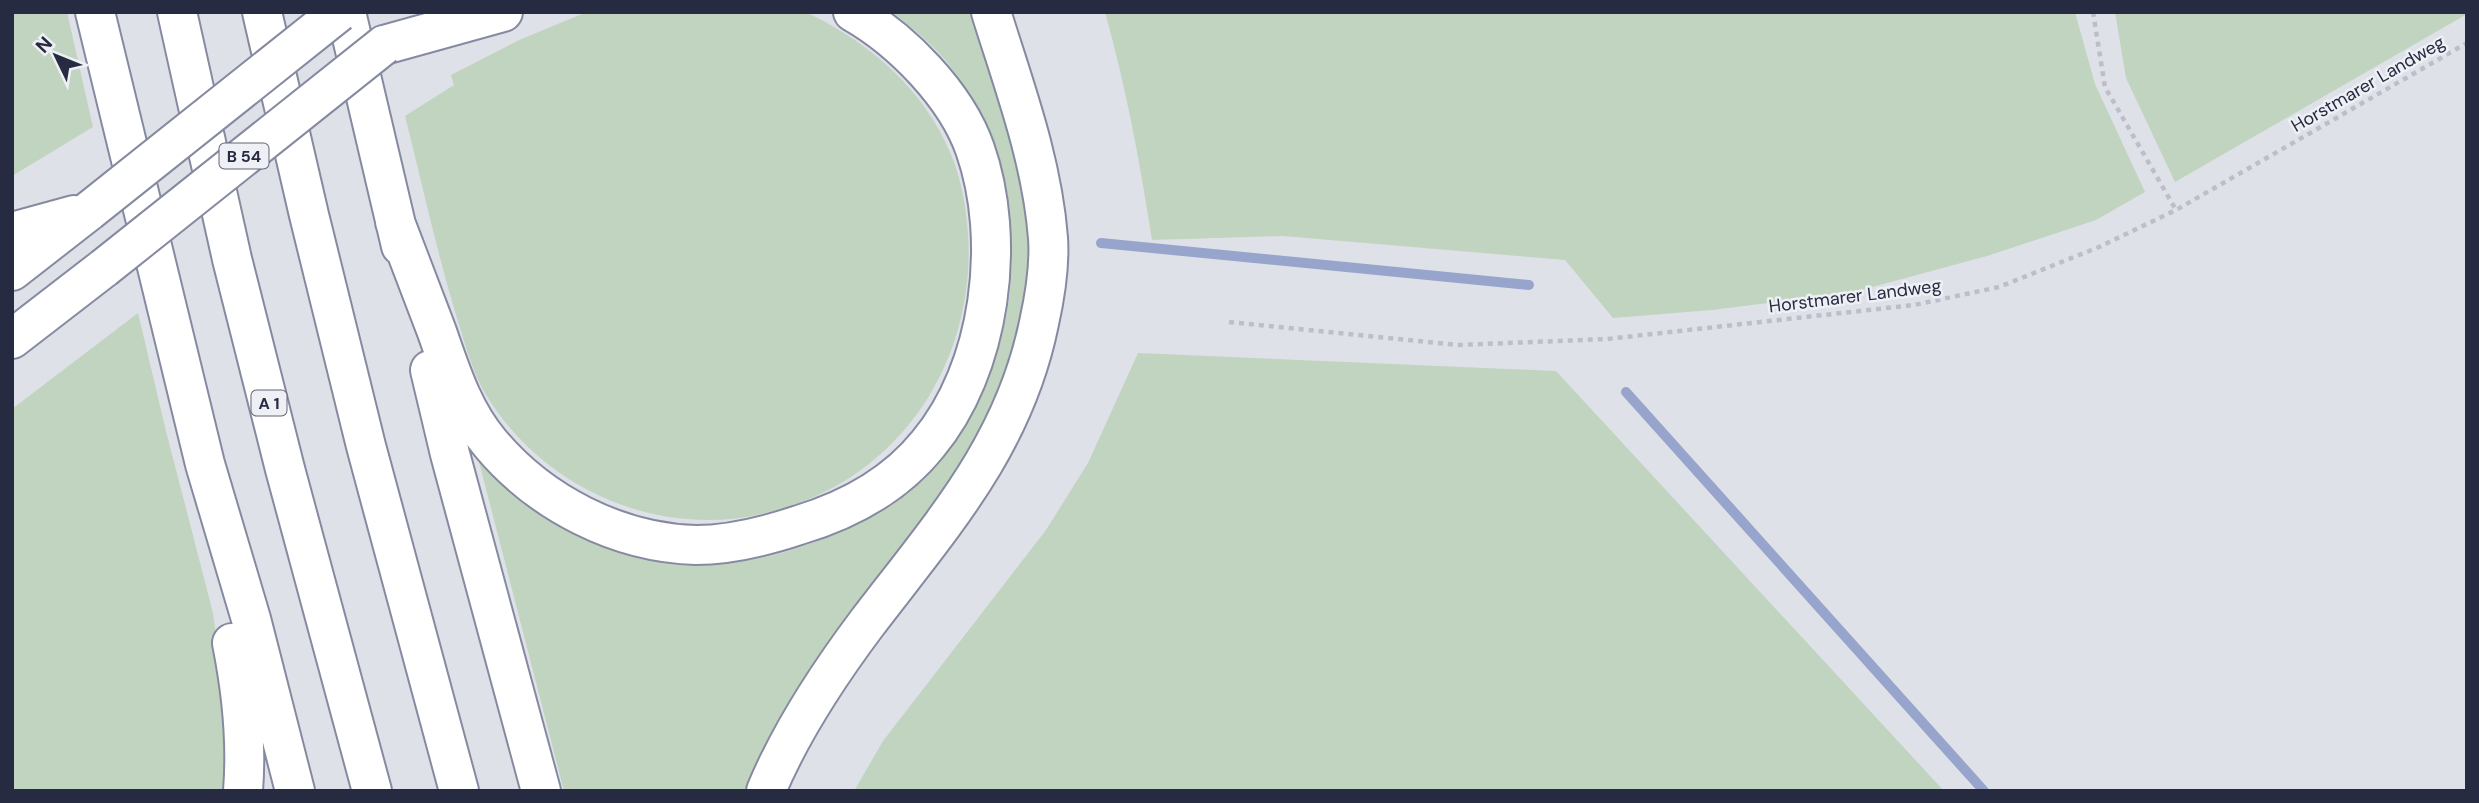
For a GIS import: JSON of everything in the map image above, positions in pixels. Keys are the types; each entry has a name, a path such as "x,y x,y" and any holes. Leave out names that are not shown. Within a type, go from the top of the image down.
{"highway":[{"path":"95,12 205,464 251,619 295,791"},
{"name":"A 1","path":"177,12 232,259 285,469 372,791"},
{"path":"262,12 363,432 459,791"},
{"path":"12,271 339,12"},
{"path":"346,12 450,454 541,791"},
{"name":"B 54","path":"12,339 424,12"},
{"path":"384,45 503,12"},
{"path":"395,222 464,405 490,442 517,471 554,499 587,519 620,531 660,541 696,545 735,542 776,533 830,516 866,498 902,471 928,445 951,413 968,376 981,336 990,279 991,236 985,188 975,147 942,91 908,53 853,12"},
{"path":"765,791 801,720 866,625 928,547 973,484 1001,434 1022,388 1034,348 1045,297 1048,240 1034,150 991,12"},
{"path":"12,232 89,211"},
{"path":"205,464 229,627 242,692 245,728 243,791"}],"path":[{"path":"2093,12 2105,87 2176,210"},
{"name":"Horstmarer Landweg","path":"1229,322 1458,345 1607,339 1914,305 1999,287 2099,247 2176,210 2467,43"}],"green space":[{"path":"12,12 67,12 93,127 12,176"},
{"path":"587,12 804,12 834,27 875,55 910,89 939,129 957,171 967,223 968,277 961,320 947,360 928,398 903,432 872,462 836,486 796,504 740,518 683,519 645,512 598,495 556,470 518,437 482,388 469,358 449,290 405,116 454,85 451,75 519,40"},
{"path":"892,12 976,12 1020,152 1033,260 1021,338 984,429 751,791 564,791 477,454 537,511 580,535 720,560 750,560 829,536 902,493 950,444 984,388 1004,325 1012,259 1005,192 985,127 950,66 930,44"},
{"path":"1105,12 2075,12 2095,84 2145,192 2096,220 1987,256 1854,292 1712,310 1613,318 1565,260 1283,236 1152,240 1132,125"},
{"path":"2115,12 2467,14 2175,182 2126,78"},
{"path":"138,313 213,613 222,678 225,777 223,791 12,791 12,409"},
{"path":"1138,353 1556,371 1944,791 854,791 883,741 1046,530 1088,463"}],"waterway":[{"path":"1101,243 1529,285"},
{"path":"1626,392 1984,791"}]}
